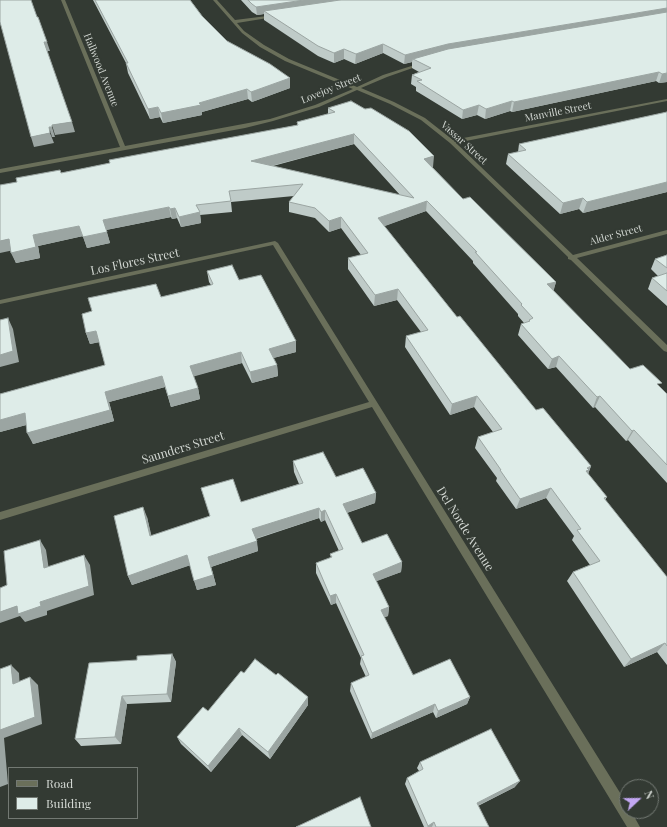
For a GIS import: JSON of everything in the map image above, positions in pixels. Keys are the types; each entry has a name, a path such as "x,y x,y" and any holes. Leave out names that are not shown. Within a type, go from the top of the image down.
{"street":[{"name":"Hallwood Avenue","path":"63,0 123,148"},
{"name":"Vassar Street","path":"215,0 243,32 262,46 287,60 392,103 423,119 452,142 570,258 667,349"},
{"path":"233,22 281,15"},
{"name":"Lovejoy Street","path":"0,170 271,120 317,106 406,67 429,61"},
{"name":"Manville Street","path":"452,142 667,100"},
{"name":"Alder Street","path":"570,258 667,232"},
{"name":"Los Flores Street","path":"0,302 275,243"},
{"name":"Del Norde Avenue","path":"275,243 634,827"},
{"name":"Saunders Street","path":"0,516 374,404"}],"building":[{"path":"0,0 31,0 38,17 47,42 44,42 72,122 52,125 52,127 49,127 50,133 31,137 0,22"},
{"path":"95,0 190,0 202,16 227,41 270,64 290,78 251,92 247,89 199,103 201,105 161,113 158,107 148,109 126,63 128,63"},
{"path":"248,0 304,0 256,7"},
{"path":"340,0 667,0 667,8 448,44 405,55 383,44 356,54 344,49 334,53 318,46 264,11"},
{"path":"667,12 667,73 662,74 659,72 514,102 512,101 486,109 479,105 463,110 417,81 422,80 412,75 431,68 413,59 448,49"},
{"path":"351,101 365,109 371,108 409,131 434,156 424,159 463,199 470,197 556,282 547,284 630,369 643,365 662,383 657,384 667,394 667,465 634,430 632,431 600,396 597,397 559,356 552,359 521,324 530,321 529,320 533,318 521,305 522,304 475,252 477,252 427,201 378,218 457,317 460,316 536,410 543,408 591,466 587,468 589,470 586,471 607,497 604,498 667,577 667,646 665,643 631,659 573,572 600,561 577,530 581,529 551,488 520,499 478,437 502,429 477,396 452,404 406,336 428,330 398,289 375,295 348,258 368,253 341,217 329,221 315,208 289,202 303,184 229,191 231,201 196,205 200,212 179,217 175,208 170,209 169,207 103,220 107,232 83,237 79,226 33,235 36,247 11,253 9,239 0,241 0,185 17,182 16,178 60,170 61,173 110,163 109,160 298,125 297,122 335,112 328,108","holes":["354,134 414,198 251,161"]},
{"path":"667,112 667,182 587,202 583,198 563,203 508,154 526,150 519,144"},
{"path":"667,255 667,268 655,259"},
{"path":"232,265 239,280 261,275 296,341 269,349 277,365 250,372 241,352 190,366 198,388 168,396 162,376 105,392 110,410 27,433 25,413 0,420 0,394 105,365 96,331 86,333 82,314 92,311 88,298 156,284 161,297 211,285 213,284 207,271"},
{"path":"667,273 667,291 652,278"},
{"path":"8,318 13,351 0,355 0,320"},
{"path":"323,452 336,477 363,468 376,493 343,504 362,543 387,534 402,562 373,574 389,607 381,610 413,675 450,659 470,697 438,711 435,704 372,733 351,683 369,675 361,656 364,655 336,594 330,596 316,563 332,557 330,554 343,549 325,510 321,512 319,508 252,529 257,541 208,557 213,575 194,581 187,555 128,576 114,516 143,507 150,536 210,516 201,488 233,479 241,502 303,483 293,461"},
{"path":"40,540 44,568 84,555 89,586 40,602 41,606 18,614 17,606 0,612 0,588 7,585 4,551"},
{"path":"172,654 167,694 122,696 115,737 75,739 89,663 137,660 137,656"},
{"path":"255,659 276,675 278,673 308,697 268,752 239,728 208,766 177,737 203,707 208,711 241,671 244,673"},
{"path":"11,665 13,684 30,677 35,717 0,730 0,669"},
{"path":"491,729 520,781 477,803 489,827 436,827 434,822 428,826 407,778 423,769 420,762"},
{"path":"360,797 371,827 296,827"}]}
